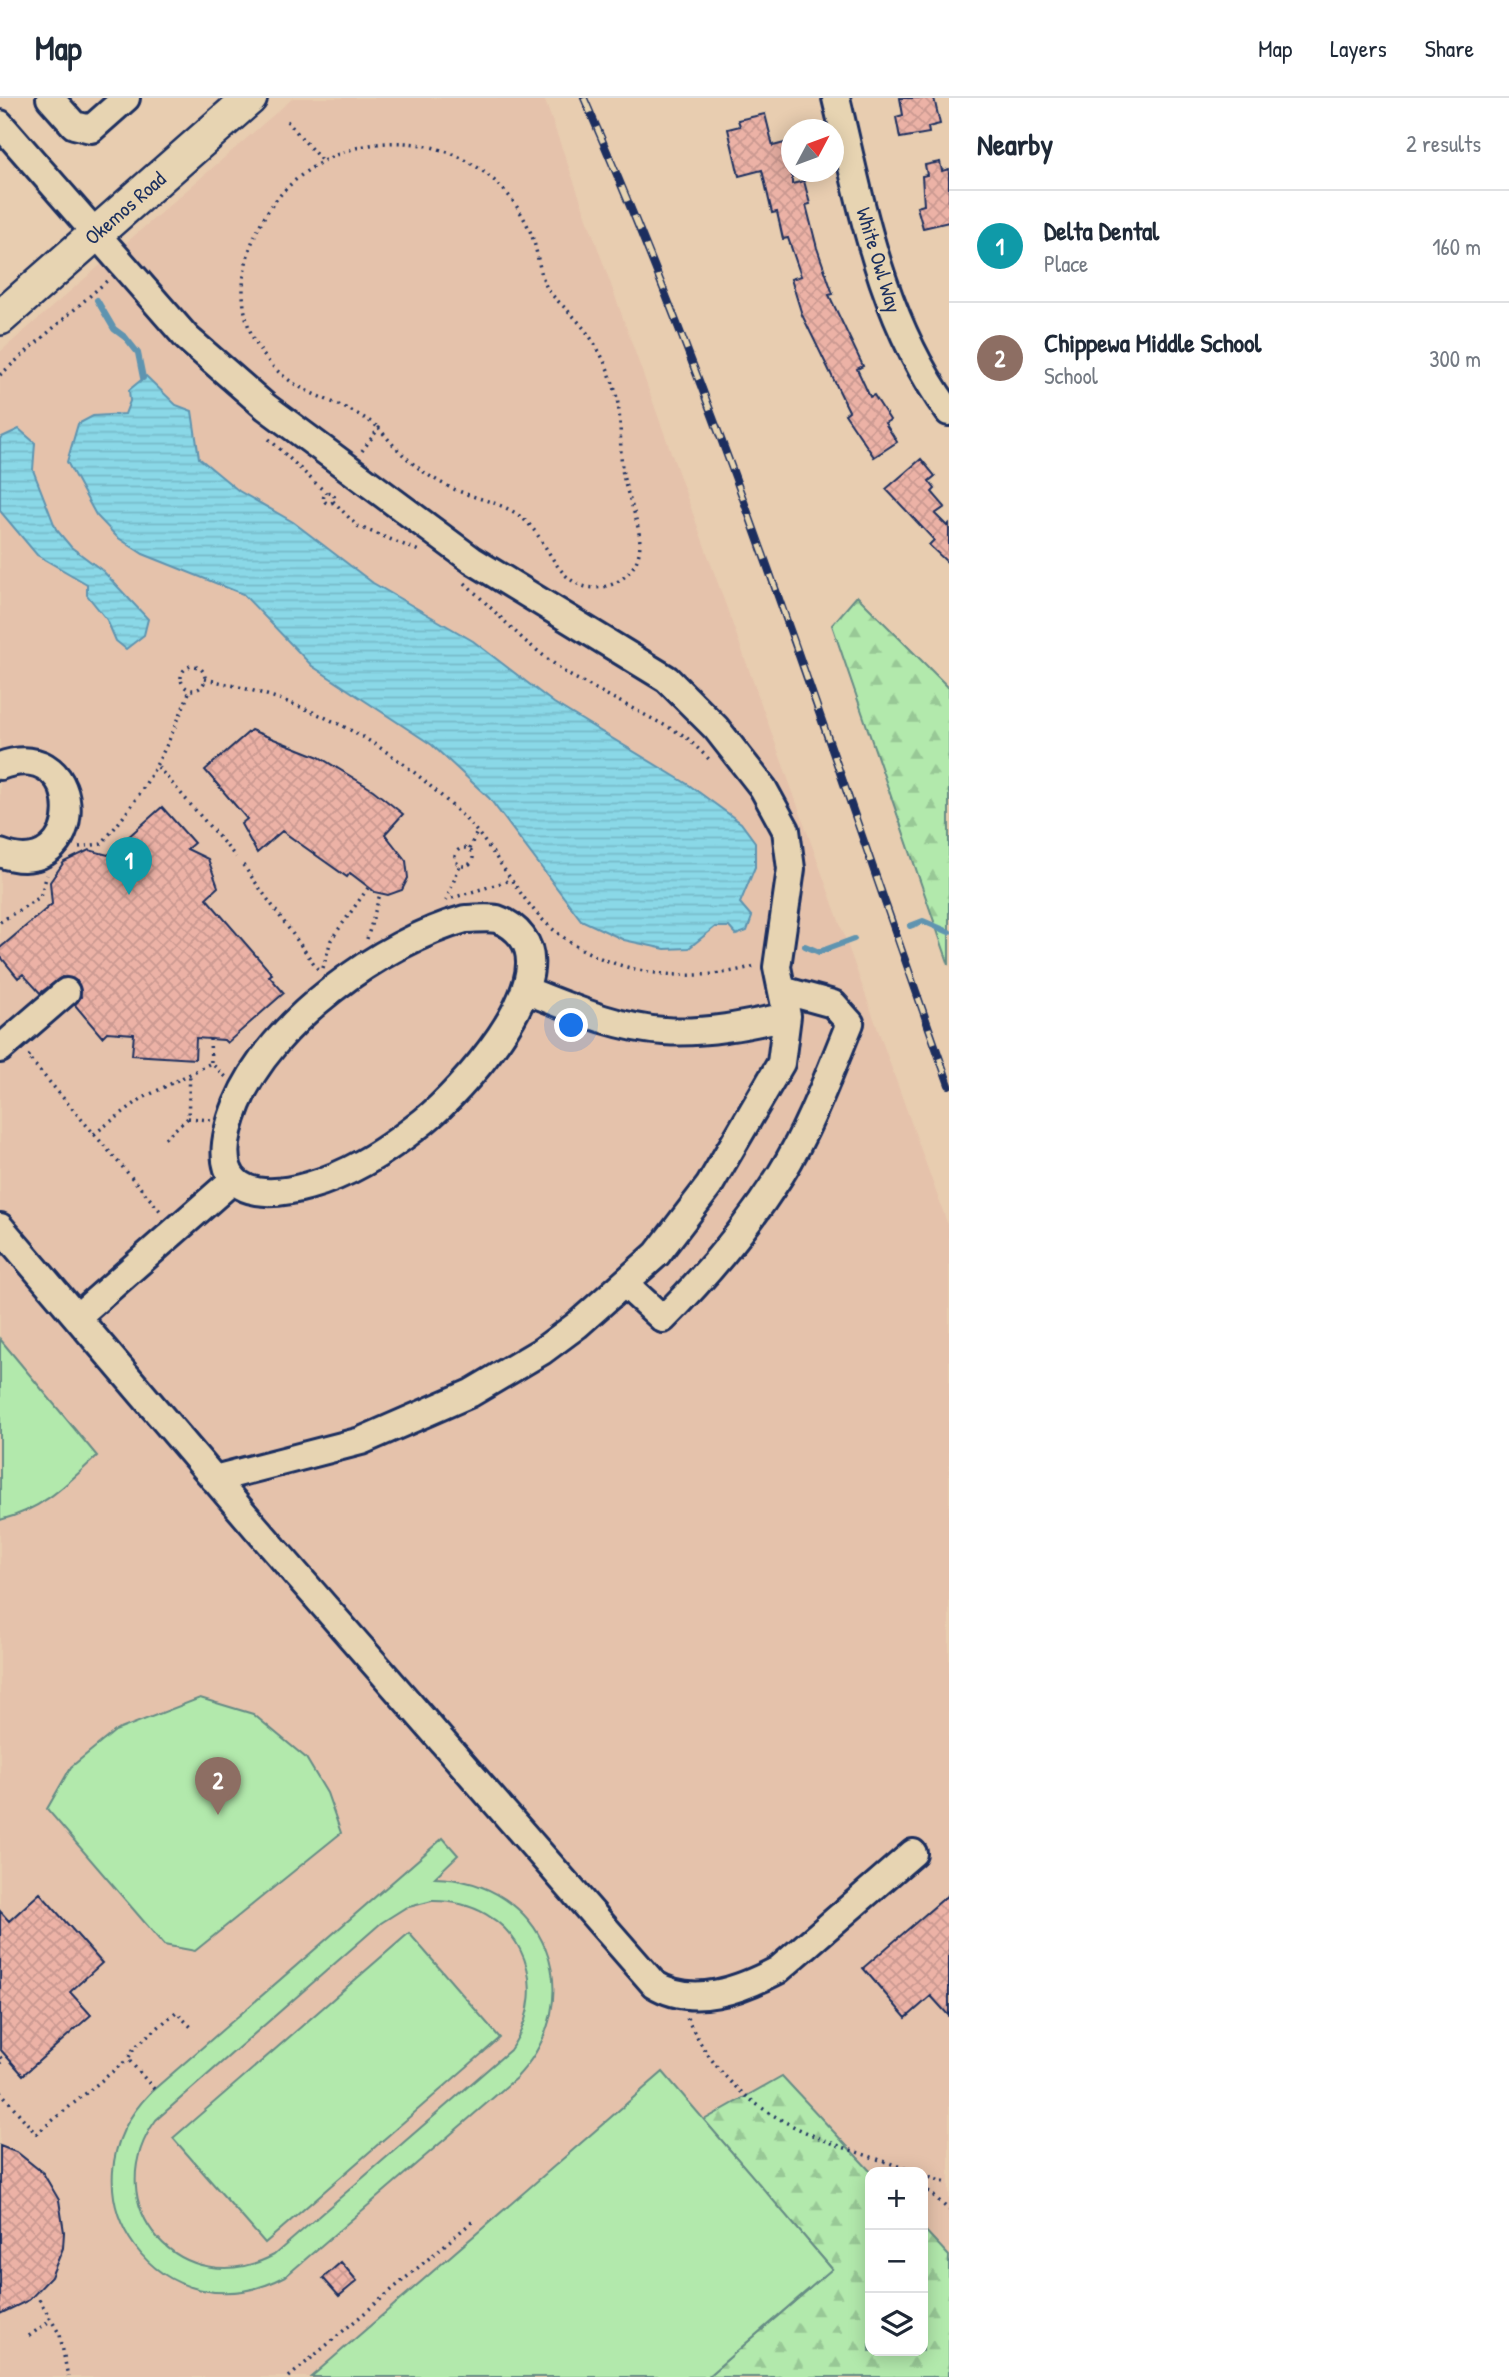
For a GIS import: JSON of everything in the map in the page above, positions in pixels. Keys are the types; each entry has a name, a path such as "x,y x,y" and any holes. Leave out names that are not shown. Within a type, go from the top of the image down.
{"main road":[{"name":"Okemos Road","path":"0,318 250,98"}],"street":[{"path":"50,98 74,125 91,130 127,98"},
{"name":"White Owl Way","path":"836,98 884,287 909,347 949,412"},
{"path":"0,124 187,338 266,407 472,560 667,679 716,727 763,788 786,830 791,869 777,967 784,1003 781,1063 709,1186 657,1254 625,1284 542,1351 471,1393 361,1441 214,1479"},
{"path":"0,766 21,761 32,763 52,774 66,793 68,816 60,837 43,852 21,858 0,853"},
{"path":"465,919 495,919 507,924 525,941 530,963 525,990 494,1045 464,1082 425,1121 367,1161 317,1185 278,1194 249,1190 234,1180 228,1169 226,1143 237,1103 259,1066 284,1035 315,1004 393,947 432,928 465,919"},
{"path":"525,990 621,1024 665,1032 726,1027 784,1003 833,1004 850,1023 813,1113 781,1174 704,1278 663,1319 625,1284"},
{"path":"0,1049 66,992"},
{"path":"77,1318 234,1180"},
{"path":"0,1227 214,1479 653,1984 679,1996 729,1990 778,1970 913,1853"}],"path":[{"path":"287,121 321,160"},
{"path":"377,140 424,142 471,162 510,197 529,229 546,285 591,338 612,379 620,411 626,490 641,534 636,561 624,577 605,587 588,587 572,581 558,569 539,534 518,514 494,502 461,492 423,472 379,428 344,408 304,392 280,373 257,345 244,310 244,275 252,242 260,224 283,191 321,160 342,149 377,140"},
{"path":"0,374 111,276"},
{"path":"359,456 379,428"},
{"path":"333,501 358,526 425,553"},
{"path":"462,580 524,641 557,667 685,736 714,764"},
{"path":"190,690 180,677 185,667 201,668 205,680"},
{"path":"190,690 200,687 205,680"},
{"path":"205,680 293,703 352,730 427,783 477,832 539,916 563,936 589,952 626,967 679,977 743,970 757,965 759,956"},
{"path":"70,852 102,844 132,808 158,767 190,690"},
{"path":"158,767 236,858"},
{"path":"468,849 477,832"},
{"path":"446,901 460,865 456,855 462,848 468,849"},
{"path":"460,865 467,866 473,859 468,849"},
{"path":"243,865 321,973"},
{"path":"0,922 40,897 53,866"},
{"path":"321,973 331,940 368,888"},
{"path":"366,942 380,894"},
{"path":"321,973 332,965"},
{"path":"94,1134 141,1099 211,1063 210,1039"},
{"path":"35,1051 28,1057 163,1214 173,1205"},
{"path":"165,1139 188,1118 190,1073"},
{"path":"188,1118 213,1121"},
{"path":"679,1996 698,2040 718,2070 743,2096 782,2123 899,2167"},
{"path":"0,2091 36,2134 128,2059 134,2048 176,2012 192,2028"},
{"path":"128,2059 154,2089"},
{"path":"928,2177 949,2184"},
{"path":"928,2191 949,2210"},
{"path":"289,2377 473,2221"},
{"path":"39,2299 60,2335 68,2377"},
{"path":"29,2336 51,2320"}],"shaded area":[{"path":"293,98 544,98 949,1228 949,2377 0,2377 0,352"}],"green space":[{"path":"857,596 949,688 949,965 832,625"},
{"path":"0,1339 97,1456 64,1487 41,1503 0,1520"},
{"path":"200,1698 253,1714 306,1758 327,1793 341,1833 195,1951 164,1945 47,1809 71,1767 115,1731"},
{"path":"443,1838 458,1855 434,1878 473,1884 505,1899 529,1921 546,1949 553,1980 551,2013 539,2047 516,2078 286,2276 241,2291 199,2289 163,2273 135,2246 118,2212 113,2172 123,2131 151,2092","holes":["432,1901 461,1904 486,1914 506,1930 520,1950 528,1973 529,1998 524,2024 510,2050 274,2255 240,2267 208,2267 180,2256 158,2238 142,2213 136,2184 140,2152 156,2120 381,1923 405,1908"]},
{"path":"409,1933 500,2038 265,2243 173,2138"},
{"path":"663,2072 832,2269 707,2377 311,2377"},
{"path":"782,2076 866,2167 865,2356 928,2356 928,2233 949,2256 949,2377 707,2377 832,2269 704,2120"}],"water":[{"path":"146,376 176,405 192,411 199,458 239,491 293,522 373,583 473,641 554,703 689,785 741,823 755,842 755,867 740,903 752,917 747,931 736,935 729,927 715,927 689,948 665,949 624,940 581,920 489,798 432,745 312,666 243,594 143,554 117,537 96,515 67,462 78,424 93,416 125,414 130,401 129,390"},
{"path":"19,429 35,443 33,470 56,529 71,547 103,571 148,619 144,635 126,649 116,641 107,620 87,595 87,584 37,555 0,511 0,438"}],"building":[{"path":"900,98 934,98 940,124 928,127 929,133 900,138 896,117 903,115"},
{"path":"765,114 773,146 781,144 781,182 804,182 810,204 806,205 817,248 833,294 829,295 863,366 857,369 870,397 874,395 890,420 885,423 897,442 874,457 845,414 849,411 802,315 791,279 801,276 788,238 783,239 777,212 772,213 762,170 739,176 728,129 740,126 738,120"},
{"path":"940,162 942,171 949,169 949,222 923,228 917,207 924,205 922,176 927,175 925,165"},
{"path":"921,459 935,476 929,481 935,489 932,492 945,507 935,514 947,526 949,524 949,564 929,545 934,540 886,489"},
{"path":"251,730 319,757 373,790 403,814 385,834 406,861 408,878 402,890 388,895 375,892 350,873 347,877 282,831 257,853 241,824 247,819 205,770"},
{"path":"162,807 194,843 187,849 208,859 218,887 206,898 272,974 269,976 284,993 227,1043 224,1040 196,1038 195,1059 132,1055 134,1034 107,1032 102,1037 75,1005 81,997 77,981 62,977 40,993 23,974 18,978 0,956 0,948 52,904 50,882 64,862 89,850 108,855"},
{"path":"40,1893 102,1963 70,1992 91,2015 23,2075 0,2049 0,1911 9,1921"},
{"path":"949,1894 949,2016 931,1996 906,2018 863,1968"},
{"path":"0,2146 18,2153 43,2173 59,2200 64,2232 63,2248 51,2277 29,2300 0,2314"},
{"path":"341,2262 357,2281 339,2296 323,2278"}],"waterway":[{"path":"97,300 114,329 126,338 138,353 143,378"},
{"path":"910,926 923,921 949,932"},
{"path":"805,946 819,952 854,939"}],"railway":[{"path":"584,98 684,341 730,464 949,1085"}],"place":[{"name":"Delta Dental","path":"129,895"},
{"name":"Chippewa Middle School","path":"218,1815"}]}
